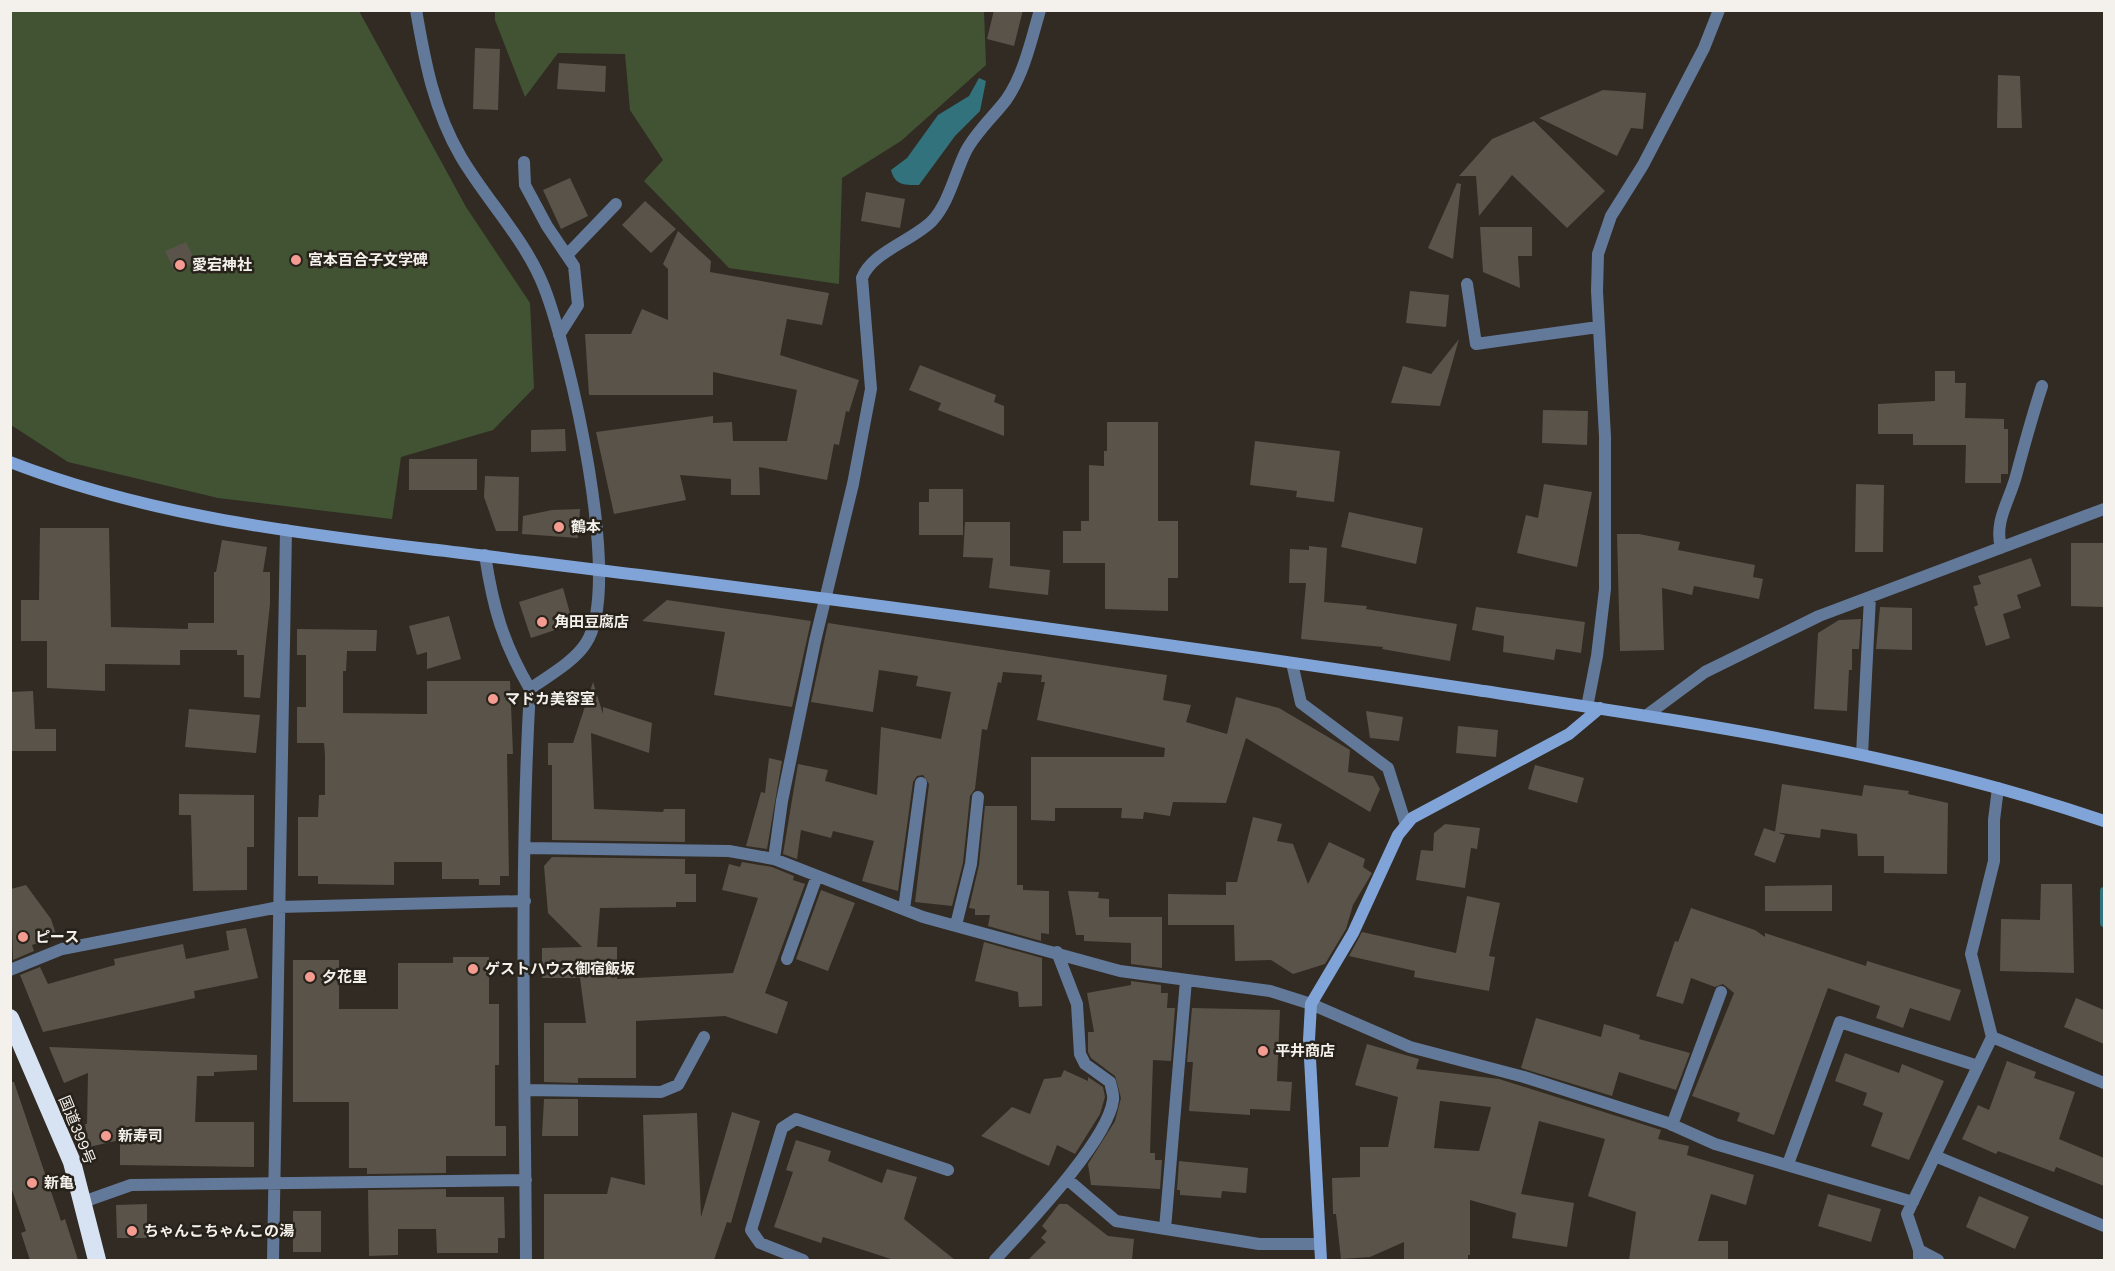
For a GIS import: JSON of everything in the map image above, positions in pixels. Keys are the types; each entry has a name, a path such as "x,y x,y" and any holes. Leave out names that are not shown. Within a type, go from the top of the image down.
{"highway":[{"name":"国道399号","path":"10,1018 72,1162 97,1260"}],"street":[{"path":"416,10 432,90 446,128 462,158 514,233 537,275 569,368 588,461 599,570 596,615 586,644 530,689"},
{"path":"774,859 784,790 853,484 871,389 862,278 866,269 878,258 914,237 934,219 967,149 1007,98 1026,59 1040,10"},
{"path":"1587,707 1597,656 1605,589 1605,437 1598,327 1598,254 1611,216 1643,165 1704,48 1719,10"},
{"path":"524,162 525,185 547,226 574,266 578,305 559,335"},
{"path":"567,255 616,204"},
{"path":"1467,284 1476,344 1598,327"},
{"path":"2001,548 1997,533 2002,512 2016,479 2042,386"},
{"path":"10,462 68,485 172,511 286,530 826,599 1292,663 1647,715 1862,755 1998,788 2104,821"},
{"path":"1647,715 1705,672 1819,616 2104,509"},
{"path":"273,1260 286,530"},
{"path":"485,555 492,605 512,655 530,689 525,901 526,1260"},
{"path":"1862,755 1870,597"},
{"path":"1292,663 1301,703 1388,768 1406,825"},
{"path":"1321,1260 1318,1244 1309,1040 1311,1004 1353,933 1398,835 1412,818 1569,734 1600,708"},
{"path":"904,909 921,783"},
{"path":"1938,1260 1919,1255 1907,1214 1992,1037 1971,954 1994,861 1994,820 1998,788"},
{"path":"956,926 971,864 978,797"},
{"path":"526,848 729,851 774,859 904,909 956,926 1120,971 1270,991 1311,1004 1410,1047 1524,1077 1672,1125 1715,1144 1913,1202"},
{"path":"787,959 817,876"},
{"path":"10,970 62,949 279,907 525,901"},
{"path":"995,1260 1067,1179 1106,1122 1114,1099 1110,1082 1085,1064 1080,1054 1077,1004 1057,952"},
{"path":"1165,1229 1186,980"},
{"path":"1672,1125 1721,992"},
{"path":"1788,1164 1840,1022 1978,1066"},
{"path":"525,1090 660,1092 678,1085 704,1037"},
{"path":"1992,1037 2104,1083"},
{"path":"803,1260 760,1243 751,1230 782,1128 796,1119 948,1170"},
{"path":"1935,1156 2095,1225 2104,1226"},
{"path":"1067,1179 1116,1221 1259,1244 1318,1244"},
{"path":"83,1202 131,1185 526,1180"}],"green space":[{"path":"10,11 359,11 466,207 530,303 534,388 493,430 401,457 392,519 218,498 68,462 11,425"},
{"path":"495,11 984,11 986,65 901,141 842,178 839,284 729,268 644,181 663,160 630,110 625,54 558,53 525,97 495,20"}],"water":[{"path":"979,78 986,81 980,111 955,136 919,185 898,182 891,170 907,158 938,115 969,96"}],"building":[{"path":"994,10 1023,10 1014,46 987,39"},
{"path":"475,48 500,49 498,110 473,109"},
{"path":"559,63 606,66 605,92 557,89"},
{"path":"1998,75 2020,76 2022,128 1997,128"},
{"path":"1603,90 1646,93 1643,129 1631,128 1617,156 1539,118"},
{"path":"1534,121 1605,191 1567,228 1512,175 1479,216 1476,176 1459,176 1492,139"},
{"path":"570,178 588,216 561,229 543,190"},
{"path":"1457,183 1461,184 1453,259 1428,248"},
{"path":"866,192 905,199 900,228 861,221"},
{"path":"645,201 676,229 651,253 622,225"},
{"path":"1480,227 1532,227 1532,256 1518,256 1520,288 1483,272"},
{"path":"678,231 711,261 710,272 829,293 822,325 787,319 780,355 859,380 849,412 846,411 839,445 834,444 827,480 759,467 760,495 731,495 731,479 680,475 686,500 614,514 596,432 713,416 713,423 732,422 733,441 787,441 797,390 713,372 713,395 589,395 585,334 631,334 642,309 668,320 668,269 663,264"},
{"path":"186,242 196,262 175,272 165,251"},
{"path":"1410,291 1449,295 1446,327 1406,323"},
{"path":"1459,339 1440,406 1391,403 1403,366 1431,374"},
{"path":"920,365 996,395 994,402 1004,406 1004,436 938,410 941,403 909,390"},
{"path":"1935,371 1955,371 1955,383 1966,383 1965,418 2004,419 2004,429 2008,429 2008,474 2001,474 2001,483 1965,483 1966,445 1913,445 1913,434 1878,434 1878,404 1935,401"},
{"path":"1543,410 1588,411 1587,445 1542,443"},
{"path":"1107,422 1158,422 1158,521 1178,521 1178,578 1168,578 1168,611 1105,609 1105,563 1063,563 1063,531 1081,531 1081,521 1089,521 1089,465 1104,466 1104,451 1107,451"},
{"path":"565,429 566,451 531,452 531,430"},
{"path":"1255,441 1340,451 1334,502 1296,497 1297,491 1250,485"},
{"path":"409,459 477,459 477,490 409,490"},
{"path":"485,476 519,477 518,531 496,531 484,497"},
{"path":"1544,484 1592,492 1577,567 1517,553 1526,515 1538,518"},
{"path":"1856,484 1884,485 1883,552 1855,552"},
{"path":"929,489 963,489 963,535 919,535 919,502 929,502"},
{"path":"580,509 578,538 522,534 523,516 552,510"},
{"path":"1349,512 1423,528 1416,564 1341,547"},
{"path":"965,522 1010,522 1010,566 1050,570 1048,595 989,588 993,558 963,557"},
{"path":"40,528 109,528 111,627 188,629 188,623 214,623 214,572 216,572 222,540 267,547 263,572 270,572 270,604 260,698 244,697 244,655 237,655 237,650 180,650 180,665 105,664 105,691 47,688 47,641 21,641 21,600 39,600"},
{"path":"1617,534 1639,534 1680,542 1678,550 1755,565 1753,577 1763,579 1759,599 1694,586 1692,595 1662,588 1664,650 1620,651"},
{"path":"2071,543 2103,543 2103,607 2071,606"},
{"path":"1309,546 1327,548 1324,602 1367,606 1366,609 1457,624 1450,661 1382,649 1383,647 1301,639 1306,583 1289,583 1290,549 1309,550"},
{"path":"2031,558 2041,586 2017,595 2021,608 2003,614 2010,638 1986,646 1974,607 1978,605 1973,586 1981,584 1978,576"},
{"path":"563,588 573,624 531,638 519,602"},
{"path":"667,600 811,621 792,707 714,695 725,632 642,621"},
{"path":"1476,607 1585,622 1581,653 1556,649 1554,660 1503,652 1504,636 1472,630"},
{"path":"1880,607 1912,608 1912,650 1876,649"},
{"path":"449,616 461,659 427,669 427,652 417,655 409,626"},
{"path":"1861,619 1859,649 1852,649 1847,711 1814,709 1818,633 1839,620"},
{"path":"828,623 1167,675 1163,700 1191,705 1186,722 1227,734 1236,697 1279,708 1350,750 1348,772 1373,776 1380,789 1370,812 1246,738 1226,803 1173,802 1170,816 1144,812 1143,819 1121,818 1122,808 1055,808 1055,821 1031,820 1031,757 1164,757 1165,748 1037,720 1045,682 1041,682 1042,675 1003,672 1001,683 998,682 987,730 982,729 975,789 970,796 963,863 952,906 915,902 929,784 923,775 917,776 913,782 898,891 862,881 874,841 833,831 831,838 801,830 797,859 783,854 798,764 828,770 825,781 877,795 881,727 941,739 951,692 916,686 918,676 879,670 873,712 811,702"},
{"path":"297,629 377,630 376,651 347,651 346,671 343,671 343,713 427,714 427,681 510,681 513,754 507,754 509,876 500,876 500,885 479,885 479,879 442,879 442,862 394,862 394,885 318,884 318,876 298,876 298,817 318,817 319,795 325,795 325,755 324,743 297,743 297,707 306,707 306,655 297,655"},
{"path":"593,682 603,714 603,707 652,723 649,753 591,733 594,809 663,812 664,809 685,809 685,842 552,840 552,765 548,765 548,743 573,743"},
{"path":"33,691 35,729 56,729 56,751 10,751 10,692"},
{"path":"189,709 260,715 256,753 185,747"},
{"path":"1366,711 1403,717 1399,741 1370,738"},
{"path":"1458,726 1498,730 1496,757 1456,753"},
{"path":"769,758 782,761 767,849 746,846 761,792 765,793"},
{"path":"1535,765 1584,778 1577,803 1528,789"},
{"path":"1782,784 1862,796 1864,785 1909,791 1908,794 1948,803 1947,874 1884,873 1884,856 1858,856 1857,834 1821,829 1820,838 1775,832"},
{"path":"179,794 254,795 254,847 247,847 247,890 193,891 191,815 179,815"},
{"path":"985,806 1017,806 1017,885 1023,885 1023,890 1049,891 1049,934 1041,933 1041,941 988,926 990,915 975,915 975,909 969,908 979,865"},
{"path":"1253,817 1282,824 1277,841 1293,844 1308,884 1329,842 1365,859 1363,867 1372,873 1353,905 1346,929 1325,964 1293,974 1271,960 1235,961 1234,925 1168,925 1168,894 1226,895 1226,882 1237,882"},
{"path":"1445,824 1480,828 1477,849 1471,848 1465,888 1416,880 1421,850 1433,851 1434,833"},
{"path":"1764,828 1785,835 1775,863 1754,855"},
{"path":"552,857 685,859 685,874 696,874 696,902 676,902 676,907 600,908 597,947 617,947 617,979 733,973 758,898 722,890 729,864 740,867 742,862 772,867 794,876 793,880 805,884 765,993 788,1002 777,1034 725,1016 636,1021 636,1078 578,1078 578,1083 544,1082 544,1023 586,1023 580,978 542,978 542,948 582,947 548,913 544,866"},
{"path":"2041,884 2072,884 2074,973 2000,971 2001,919 2040,920"},
{"path":"26,885 51,919 57,937 32,945 34,951 13,960 11,889"},
{"path":"1832,885 1832,911 1765,911 1765,886"},
{"path":"821,890 855,903 828,971 796,959"},
{"path":"1068,891 1099,892 1098,898 1109,899 1109,917 1162,917 1162,968 1131,964 1131,943 1084,941 1084,935 1076,935"},
{"path":"1467,896 1500,903 1489,956 1495,957 1489,991 1414,977 1415,971 1349,956 1362,932 1456,953"},
{"path":"1691,908 1755,930 1765,937 1765,933 1866,966 1867,961 1961,990 1950,1021 1910,1008 1903,1028 1876,1018 1880,1006 1828,988 1774,1135 1737,1121 1740,1113 1692,1096 1734,993 1723,984 1715,987 1691,978 1683,1004 1656,996 1675,941 1678,942"},
{"path":"246,928 258,978 194,991 195,998 43,1032 20,975 40,967 48,984 115,965 114,959 183,944 186,959 229,950 226,931"},
{"path":"984,942 1042,958 1042,1006 1019,1007 1018,992 975,981"},
{"path":"453,957 489,957 489,1004 499,1004 499,1065 495,1065 495,1126 506,1126 506,1156 446,1156 446,1173 367,1174 367,1168 349,1168 349,1102 293,1102 293,960 339,960 339,1009 398,1009 398,963 453,963"},
{"path":"1131,981 1161,985 1161,993 1168,993 1167,1008 1175,1008 1171,1061 1153,1060 1150,1153 1155,1153 1155,1160 1162,1160 1160,1189 1091,1185 1088,1164 1115,1121 1121,1098 1115,1076 1091,1058 1088,1052 1088,1032 1094,1032 1087,993 1131,985"},
{"path":"2076,998 2104,1010 2104,1044 2064,1027"},
{"path":"1192,1008 1280,1010 1277,1081 1292,1082 1290,1111 1250,1109 1250,1115 1189,1111 1193,1062 1187,1062"},
{"path":"1536,1018 1601,1037 1604,1024 1640,1035 1639,1039 1690,1053 1676,1090 1619,1072 1612,1096 1521,1068"},
{"path":"1367,1044 1419,1059 1416,1069 1499,1079 1661,1130 1658,1139 1689,1146 1687,1155 1754,1175 1746,1205 1711,1194 1698,1241 1728,1241 1728,1260 1629,1260 1636,1212 1588,1196 1605,1139 1539,1121 1521,1194 1574,1203 1567,1247 1512,1238 1516,1213 1470,1200 1470,1255 1468,1255 1468,1260 1404,1260 1404,1242 1370,1257 1341,1259 1336,1214 1333,1214 1332,1178 1360,1177 1360,1147 1388,1147 1398,1097 1355,1085","holes":["1440,1101 1491,1107 1479,1151 1434,1148"]},
{"path":"49,1047 257,1055 257,1070 214,1072 214,1076 197,1076 195,1122 254,1122 254,1167 120,1165 120,1140 89,1147 85,1124 87,1124 88,1073 64,1083"},
{"path":"1845,1053 1899,1073 1902,1064 1944,1081 1909,1160 1871,1146 1883,1113 1863,1105 1867,1093 1835,1081"},
{"path":"2007,1061 2036,1072 2034,1078 2075,1092 2059,1139 2104,1158 2104,1186 2056,1167 2054,1172 1998,1151 1996,1154 1962,1139 1978,1105 1989,1110"},
{"path":"1064,1070 1088,1081 1088,1077 1103,1087 1105,1097 1100,1114 1075,1154 1057,1145 1049,1166 981,1136 1012,1107 1030,1114 1044,1079 1061,1077"},
{"path":"10,1082 14,1082 61,1221 65,1219 78,1260 30,1260 21,1233 26,1231 10,1184"},
{"path":"544,1099 578,1099 578,1136 542,1136"},
{"path":"732,1112 760,1121 731,1223 727,1222 714,1260 544,1260 544,1194 607,1194 611,1177 645,1185 643,1115 697,1113 701,1217"},
{"path":"796,1140 831,1151 828,1161 882,1183 887,1169 917,1177 904,1219 955,1260 894,1260 823,1237 821,1243 774,1227 793,1172 786,1170"},
{"path":"1179,1161 1248,1168 1246,1193 1222,1191 1221,1198 1180,1195 1180,1190 1177,1190"},
{"path":"446,1189 446,1197 504,1197 505,1238 498,1238 498,1253 437,1253 436,1229 398,1229 398,1255 369,1256 368,1190"},
{"path":"1828,1194 1881,1209 1871,1242 1818,1226"},
{"path":"1979,1196 2029,1217 2015,1249 1966,1227"},
{"path":"147,1204 147,1238 117,1238 116,1205"},
{"path":"1059,1204 1067,1204 1108,1236 1134,1239 1132,1260 1028,1260 1046,1242 1041,1238 1047,1231 1042,1226"},
{"path":"293,1211 321,1211 321,1252 293,1252"}],"waterway":[{"path":"2104,891 2104,923"}],"place":[{"name":"宮本百合子文学碑","path":"296,260"},
{"name":"愛宕神社","path":"180,265"},
{"name":"鶴本","path":"559,527"},
{"name":"角田豆腐店","path":"542,622"},
{"name":"マドカ美容室","path":"493,699"},
{"name":"ピース","path":"23,937"},
{"name":"ゲストハウス御宿飯坂","path":"473,969"},
{"name":"夕花里","path":"310,977"},
{"name":"平井商店","path":"1263,1051"},
{"name":"新寿司","path":"106,1136"},
{"name":"新亀","path":"32,1183"},
{"name":"ちゃんこちゃんこの湯","path":"132,1231"}]}
